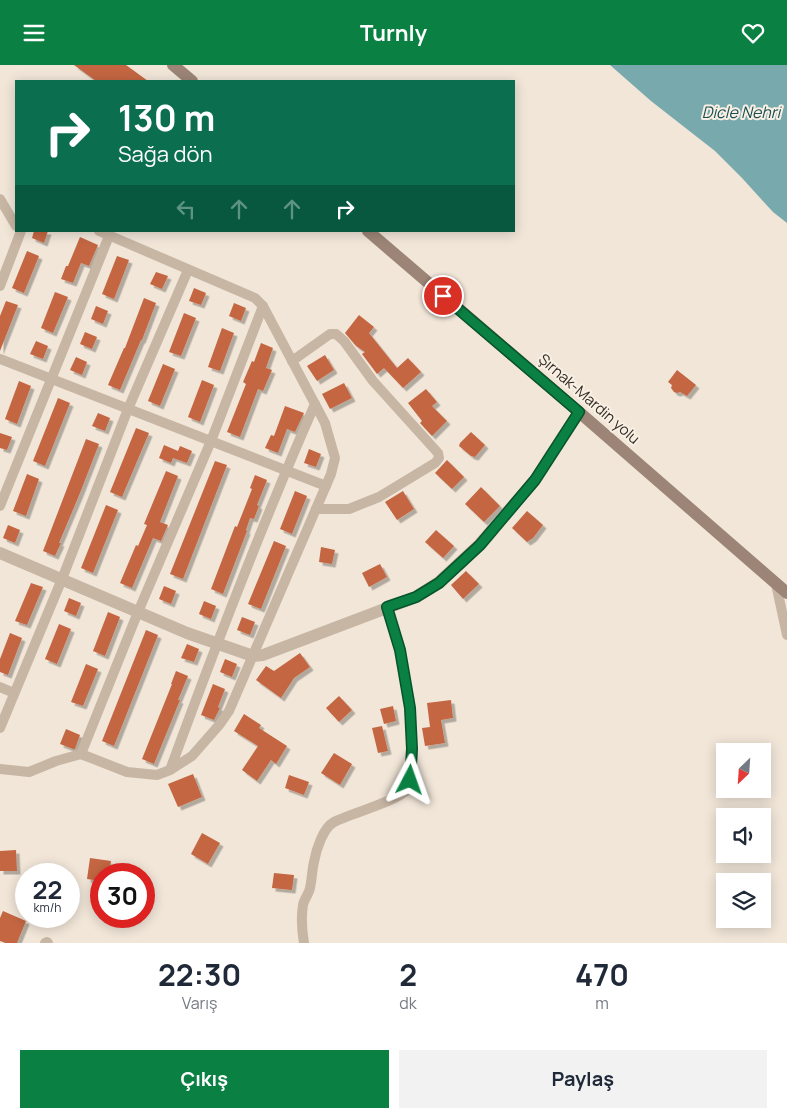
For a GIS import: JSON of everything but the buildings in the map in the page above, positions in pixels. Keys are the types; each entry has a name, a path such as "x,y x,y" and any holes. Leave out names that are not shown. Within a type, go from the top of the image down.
{"main road":[{"path":"174,65 191,80"},
{"name":"Şırnak-Mardin yolu","path":"369,232 787,593"}],"street":[{"path":"0,199 15,223"},
{"path":"1,282 18,232"},
{"path":"0,506 51,379 104,233 255,299 263,306 325,423 335,458 326,486 229,711 192,756 170,770 157,775 127,772 80,754 29,772 0,769"},
{"path":"0,728 62,579 128,409 188,270"},
{"path":"80,754 211,441 263,306"},
{"path":"292,361 330,334 336,334 344,341 373,381 438,453 435,463 379,497 349,509 316,509"},
{"path":"0,359 326,486"},
{"path":"170,770 216,643 286,470 315,404"},
{"path":"0,553 187,633 253,656 264,655 416,597 439,583 480,545 535,480 579,412"},
{"path":"776,584 787,635"},
{"path":"304,943 302,932 303,904 310,888 314,859 326,829 331,823 391,799 405,791 410,780 412,749 410,708 400,650 387,607"},
{"path":"0,687 14,693"}],"water":[{"name":"Dicle Nehri","path":"610,65 787,65 787,223 773,212 715,151 651,101"}],"route":[{"path":"410,780 412,749 410,708 400,650 387,607 416,597 439,583 480,545 535,480 579,412 443,296"}]}
